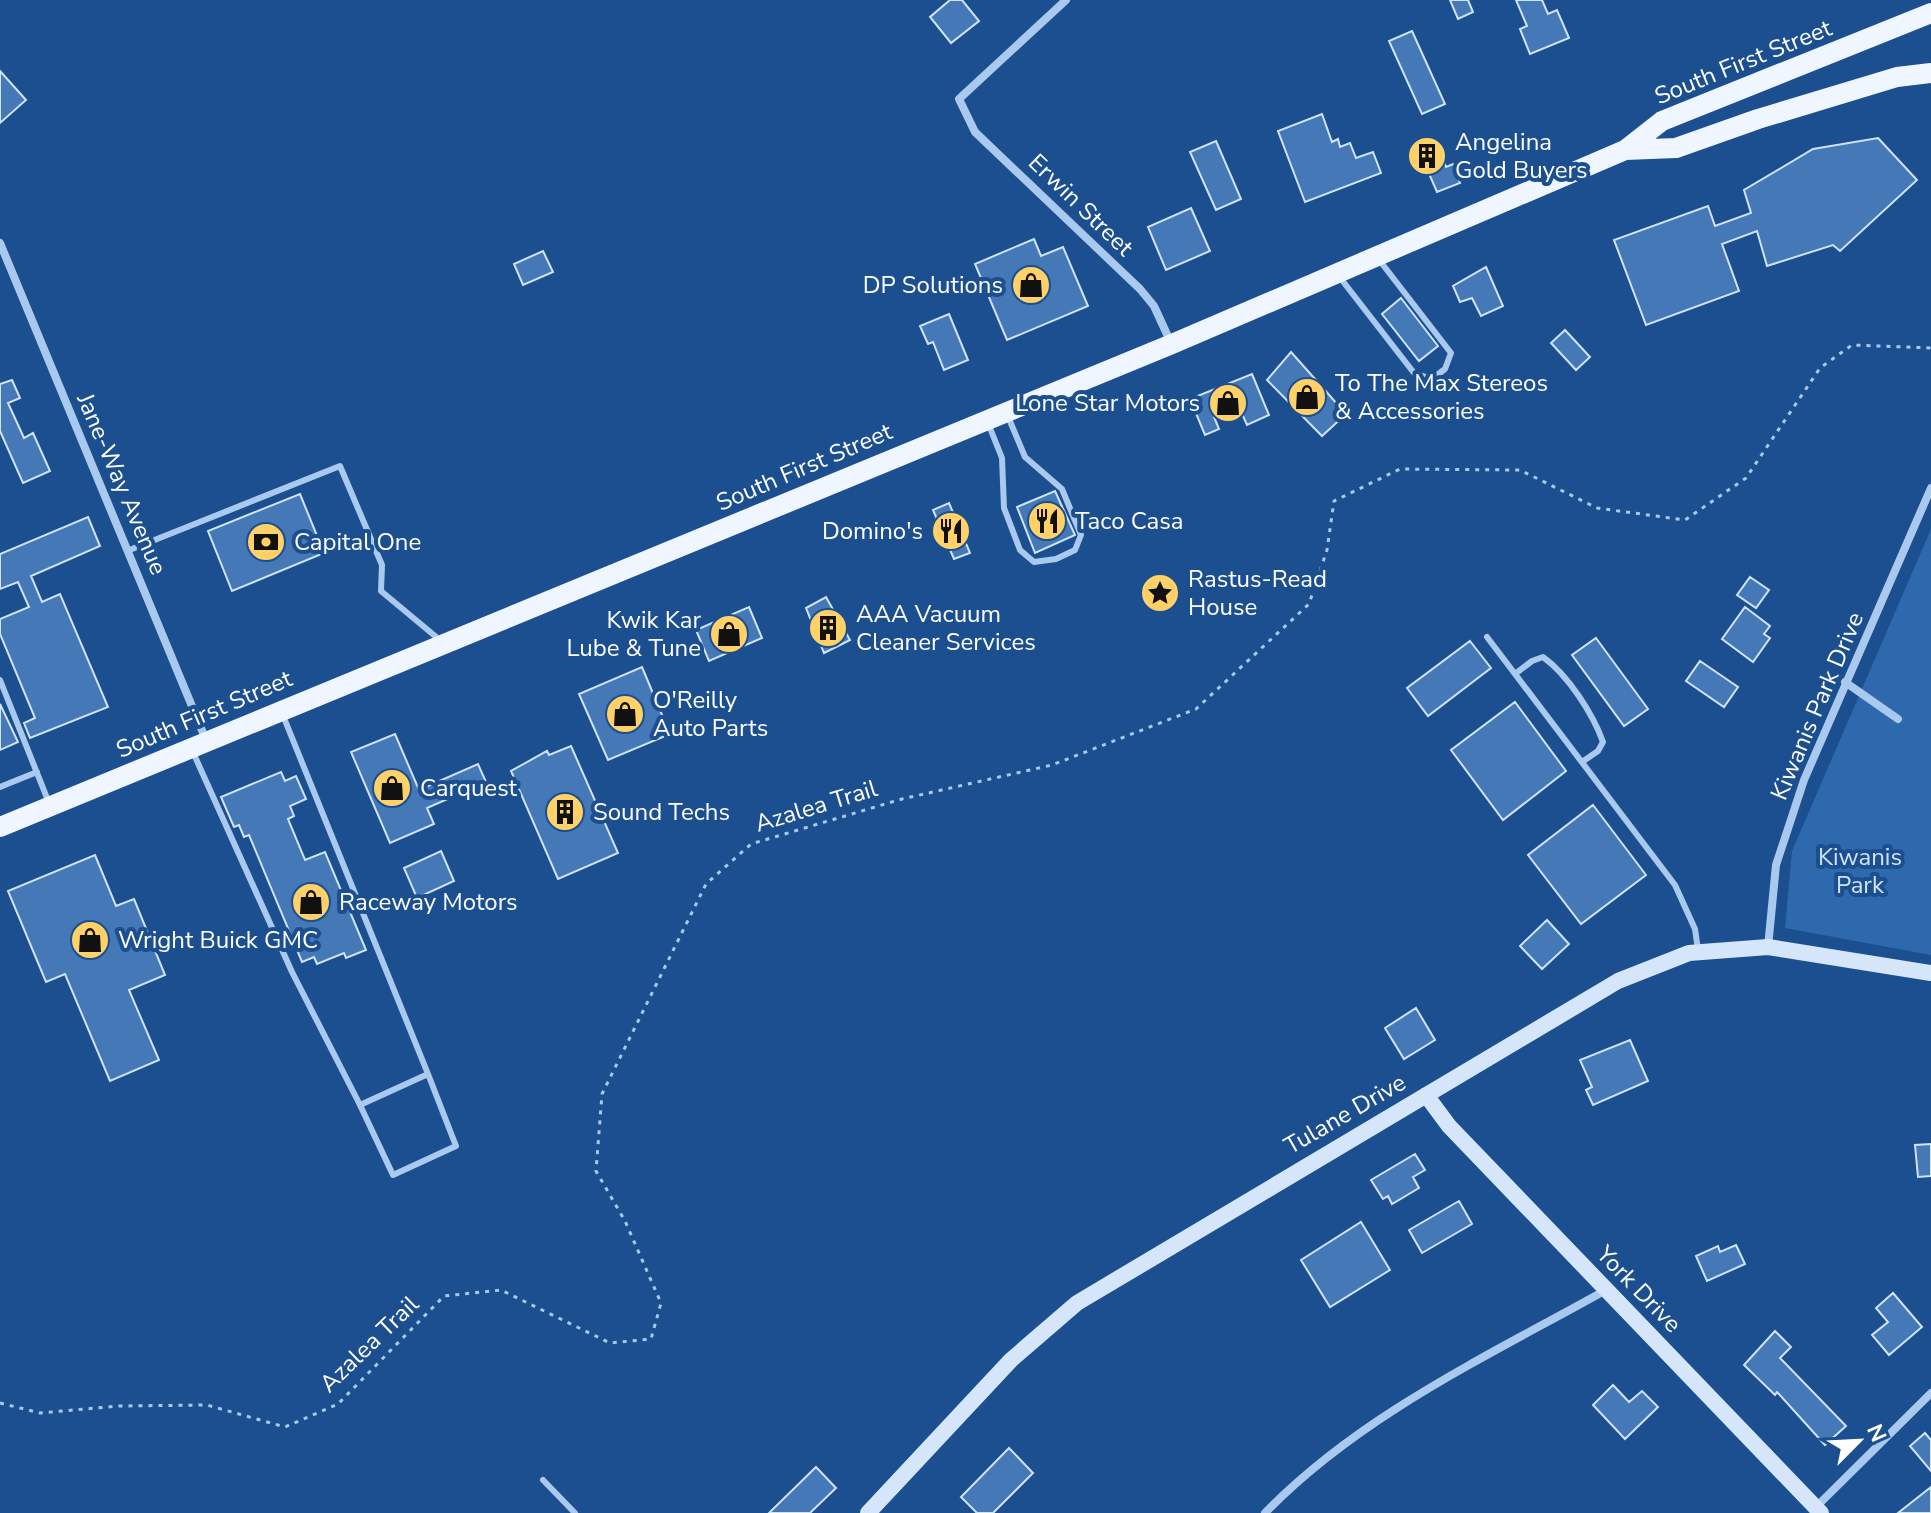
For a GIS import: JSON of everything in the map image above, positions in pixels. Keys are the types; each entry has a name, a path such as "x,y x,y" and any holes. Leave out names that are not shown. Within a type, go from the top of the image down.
{"main road":[{"name":"South First Street","path":"0,827 1172,344 1625,150 1662,121 1931,13"},
{"path":"1897,77 1931,73"},
{"name":"South First Street","path":"1625,150 1676,148 1758,119 1897,77"}],"street":[{"name":"Erwin Street","path":"1066,0 959,99 975,132 1147,297 1172,344"},
{"name":"South First Street","path":"1897,77 1931,65"},
{"name":"Jane-Way Avenue","path":"0,243 127,551 199,744"},
{"name":"Kiwanis Park Drive","path":"1768,947 1776,865 1804,780 1931,488"},
{"path":"1845,682 1898,719"},
{"name":"Tulane Drive","path":"868,1513 994,1377 1077,1303 1111,1279 1618,981 1699,952 1768,947 1931,973"},
{"name":"York Drive","path":"1426,1095 1449,1126 1818,1510"},
{"path":"1265,1513 1319,1461 1359,1431 1606,1290"},
{"path":"1818,1510 1931,1393"}],"lane":[{"path":"1335,273 1414,373 1432,379 1445,369 1451,353 1376,255"},
{"path":"986,420 1002,458 1004,508 1020,550 1034,562 1056,559 1075,550 1081,535 1062,489 1025,457 1006,412"},
{"path":"127,551 340,466 382,565 381,591 444,644"},
{"path":"1487,637 1675,885 1695,929 1699,952"},
{"path":"1515,674 1543,657 1554,665 1598,728 1603,742 1598,751 1582,762"},
{"path":"0,680 50,806"},
{"path":"199,744 292,972 393,1175 456,1146 281,710"},
{"path":"0,787 37,772"},
{"path":"360,1105 428,1074"},
{"path":"543,1480 575,1513"}],"path":[{"name":"Azalea Trail","path":"0,1403 40,1413 119,1406 207,1405 285,1427 338,1404 444,1296 501,1290 610,1343 651,1339 661,1303 625,1221 596,1171 602,1094 706,884 751,844 902,799 1052,765 1196,709 1309,604 1327,550 1334,501 1400,469 1520,470 1597,508 1685,520 1746,478 1820,368 1852,345 1931,348"}],"green space":[{"name":"Kiwanis Park","path":"1931,529 1931,955 1785,928 1792,851"}],"building":[{"path":"950,0 962,0 979,21 951,43 930,17"},
{"path":"1450,0 1468,0 1473,12 1458,19"},
{"path":"1516,0 1542,0 1548,14 1557,10 1569,38 1530,54 1520,29 1527,26"},
{"path":"1412,31 1445,104 1422,114 1389,41"},
{"path":"0,71 26,100 0,123"},
{"path":"1322,114 1332,142 1338,139 1340,147 1350,143 1356,158 1373,152 1381,173 1305,202 1278,131"},
{"path":"1878,138 1917,180 1840,251 1833,245 1767,266 1757,231 1722,244 1739,291 1646,325 1614,240 1708,206 1715,226 1751,213 1744,190 1813,149"},
{"path":"1216,141 1241,199 1216,210 1190,152"},
{"path":"1430,141 1433,148 1438,146 1446,167 1453,164 1460,183 1437,192 1427,169 1419,172 1409,150"},
{"path":"1191,208 1210,251 1166,270 1148,227"},
{"name":"DP Solutions","path":"1034,239 1041,256 1063,247 1088,306 1007,340 975,264"},
{"path":"543,251 553,272 523,285 514,264"},
{"path":"1486,267 1503,306 1481,316 1472,298 1460,302 1453,286"},
{"path":"1401,298 1438,346 1419,361 1382,314"},
{"path":"949,314 968,360 944,370 933,342 928,344 920,326"},
{"path":"1565,330 1590,357 1576,370 1551,343"},
{"name":"To The Max Stereos & Accessories","path":"1291,352 1346,414 1322,436 1267,380"},
{"name":"Lone Star Motors","path":"1252,374 1269,415 1247,425 1239,407 1214,417 1219,429 1205,435 1190,399"},
{"path":"12,380 20,398 8,403 24,438 33,433 50,471 23,483 0,431 0,384"},
{"name":"Taco Casa","path":"1055,491 1075,535 1035,553 1017,507"},
{"name":"Capital One","path":"300,494 324,553 232,591 208,531"},
{"name":"Domino's","path":"949,503 970,553 954,559 933,510"},
{"path":"88,517 100,546 31,576 42,602 60,594 108,707 30,738 24,723 35,718 0,634 0,619 29,607 18,582 0,589 0,554"},
{"path":"1750,577 1769,590 1756,608 1737,595"},
{"name":"AAA Vacuum Cleaner Services","path":"826,597 850,640 824,653 806,608"},
{"name":"Kwik Kar Lube & Tune","path":"749,607 762,638 709,661 696,630"},
{"path":"1745,607 1770,626 1764,634 1770,638 1753,662 1722,639"},
{"path":"1596,638 1648,709 1624,726 1572,655"},
{"path":"1470,641 1491,668 1428,716 1407,688"},
{"path":"1700,661 1738,687 1724,707 1686,681"},
{"name":"O'Reilly Auto Parts","path":"642,667 670,734 608,760 579,694"},
{"path":"1515,702 1566,771 1503,820 1451,750"},
{"path":"0,704 18,742 0,750"},
{"name":"Carquest","path":"395,734 419,790 478,764 486,782 427,808 434,824 390,843 351,752"},
{"name":"Sound Techs","path":"571,746 618,853 558,879 511,771 547,751 549,755"},
{"name":"Raceway Motors","path":"281,772 285,781 296,776 306,799 290,806 294,816 288,819 305,860 325,852 366,950 346,958 344,953 317,964 314,957 302,962 249,835 244,837 239,825 234,827 221,797"},
{"path":"1593,805 1646,875 1581,924 1528,855"},
{"path":"441,851 454,881 417,898 404,868"},
{"name":"Wright Buick GMC","path":"95,855 116,906 134,899 165,975 129,990 159,1060 110,1081 65,974 46,982 8,891"},
{"path":"1547,920 1569,944 1542,969 1520,946"},
{"path":"1416,1008 1435,1040 1404,1059 1385,1028"},
{"path":"1630,1040 1648,1081 1593,1105 1586,1090 1592,1087 1580,1060"},
{"path":"1931,1144 1931,1176 1918,1177 1915,1145"},
{"path":"1415,1154 1425,1170 1413,1177 1419,1188 1392,1204 1388,1196 1383,1199 1371,1180"},
{"path":"1459,1201 1472,1224 1422,1253 1409,1230"},
{"path":"1361,1222 1390,1270 1330,1307 1301,1260"},
{"path":"1736,1245 1745,1264 1707,1281 1696,1256 1718,1246 1720,1252"},
{"path":"1893,1293 1922,1327 1889,1355 1872,1335 1888,1322 1876,1308"},
{"path":"1775,1331 1791,1347 1780,1358 1846,1426 1825,1445 1777,1392 1775,1395 1744,1365"},
{"path":"1613,1385 1629,1402 1642,1391 1658,1407 1625,1439 1593,1405"},
{"path":"1925,1433 1931,1440 1931,1471 1910,1446"},
{"path":"1009,1448 1033,1473 993,1513 977,1513 961,1497"},
{"path":"816,1467 836,1488 810,1513 769,1513"},
{"path":"1931,1487 1931,1513 1898,1513"}],"place":[{"name":"Angelina Gold Buyers","path":"1427,156"},
{"name":"DP Solutions","path":"1031,285"},
{"name":"To The Max Stereos & Accessories","path":"1307,397"},
{"name":"Lone Star Motors","path":"1228,403"},
{"name":"Taco Casa","path":"1047,521"},
{"name":"Domino's","path":"951,531"},
{"name":"Capital One","path":"266,542"},
{"name":"Rastus-Read House","path":"1160,593"},
{"name":"AAA Vacuum Cleaner Services","path":"828,628"},
{"name":"Kwik Kar Lube & Tune","path":"729,634"},
{"name":"O'Reilly Auto Parts","path":"625,714"},
{"name":"Carquest","path":"392,788"},
{"name":"Sound Techs","path":"565,812"},
{"name":"Raceway Motors","path":"311,902"},
{"name":"Wright Buick GMC","path":"90,940"}]}
